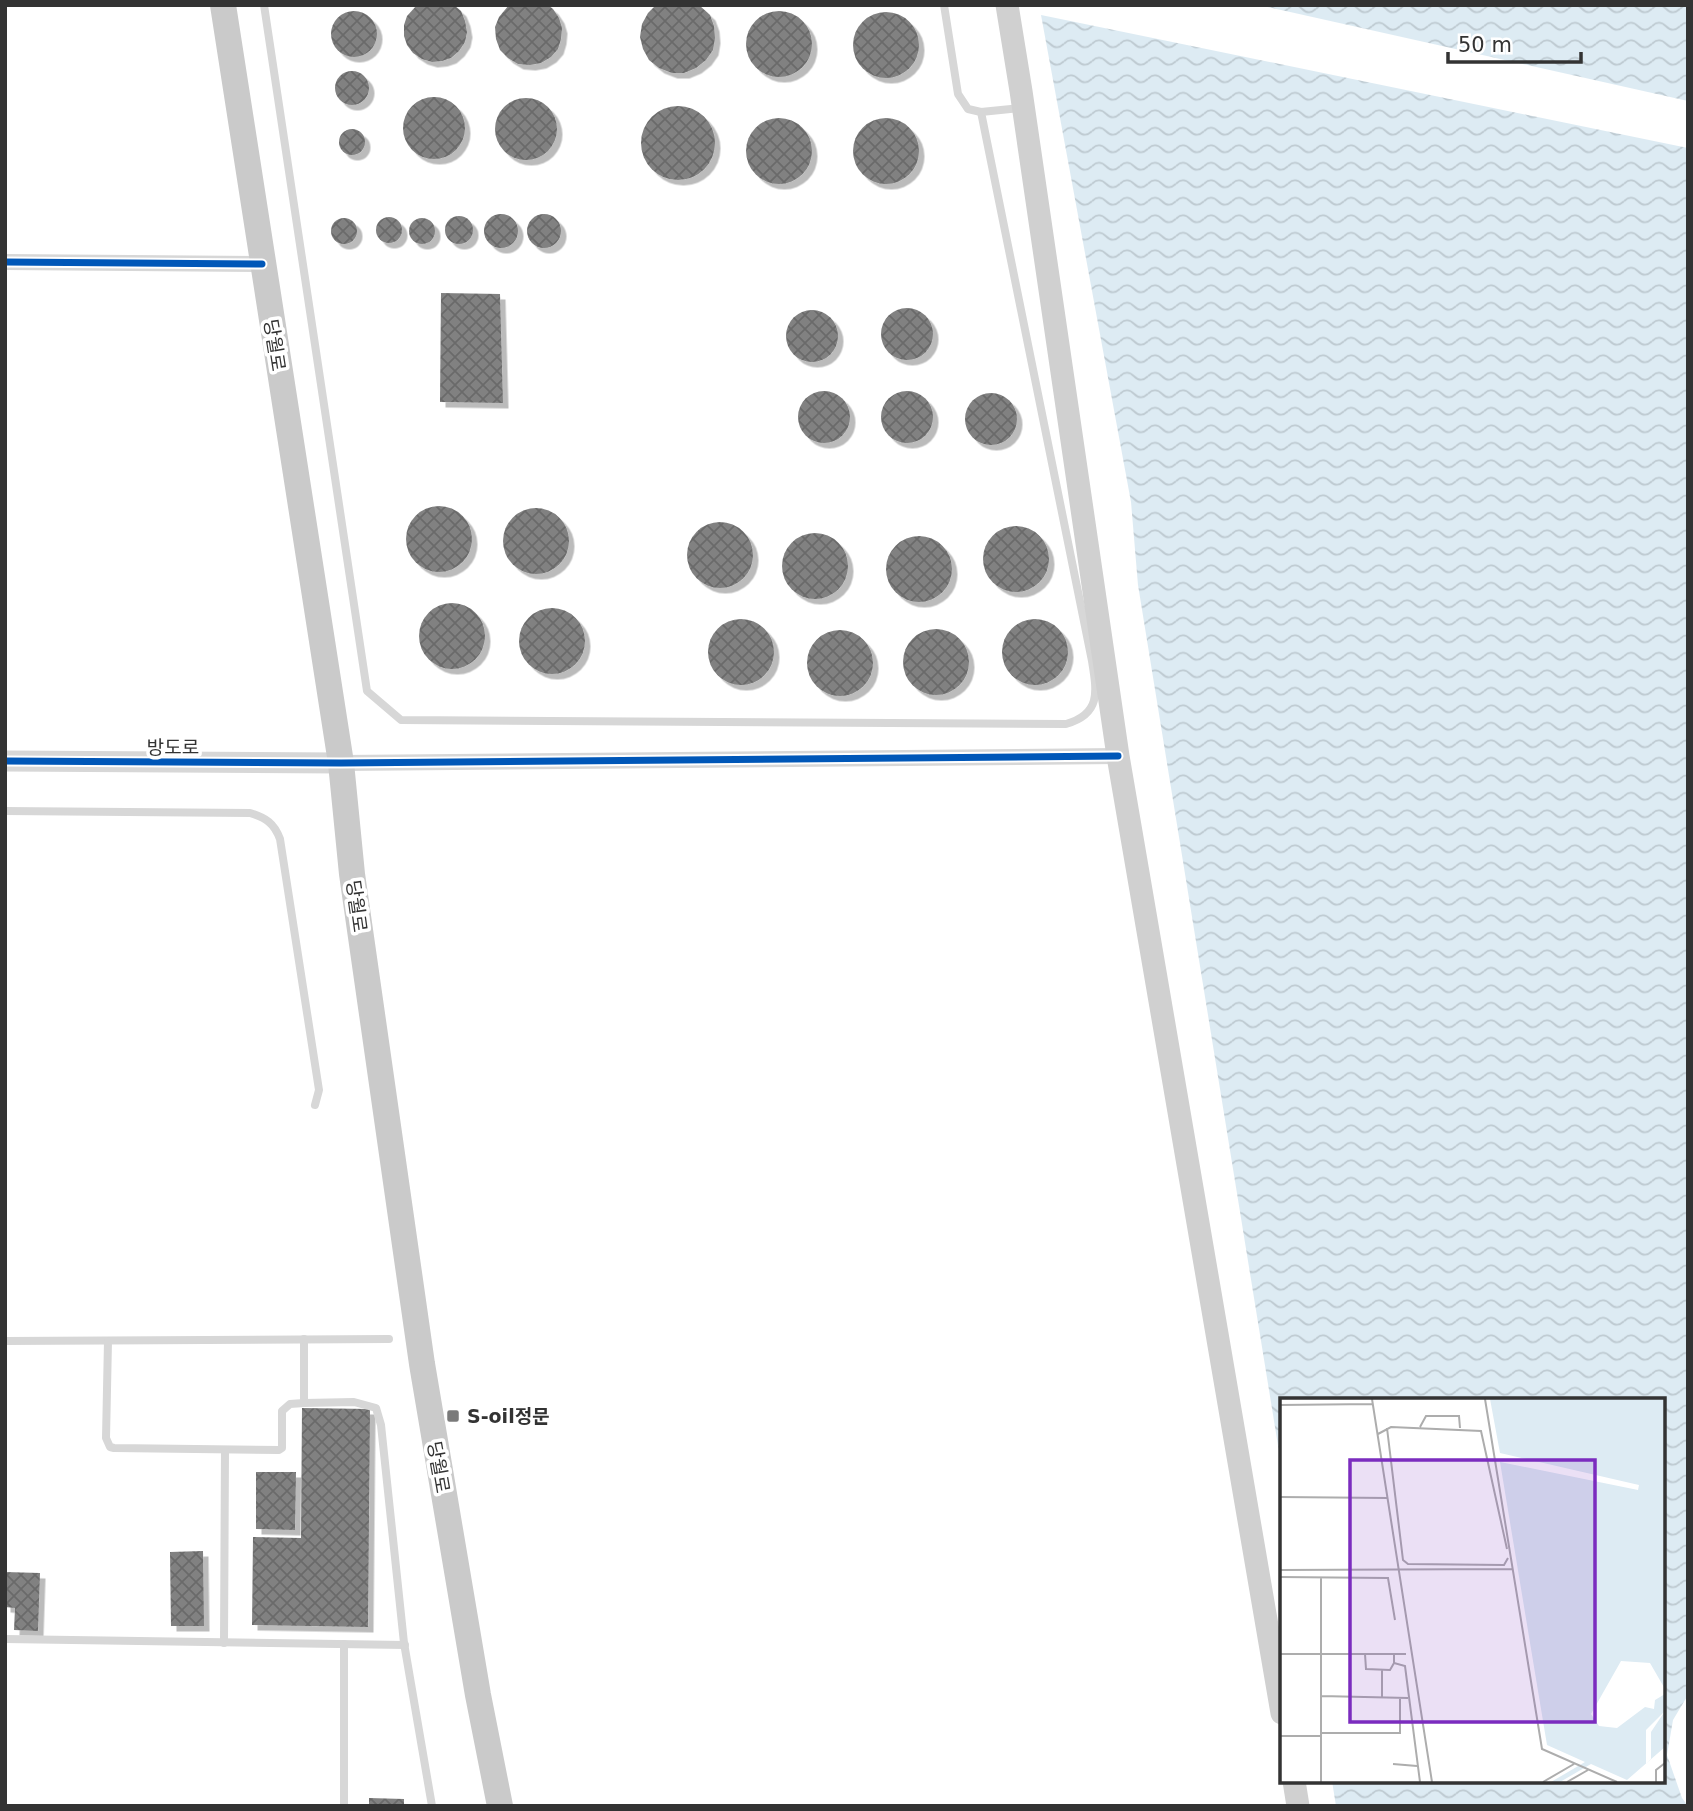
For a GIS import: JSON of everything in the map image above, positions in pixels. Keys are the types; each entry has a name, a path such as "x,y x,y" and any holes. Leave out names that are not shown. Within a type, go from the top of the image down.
{"main road":[{"name":"당월로","path":"223,5 341,763 352,874 422,1364 478,1695 500,1806"},
{"path":"1007,5 1118,756 1280,1701"},
{"path":"1294,1783 1298,1806"}],"street":[{"path":"5,262 262,264"},
{"path":"341,763 1118,756"},
{"name":"방도로","path":"5,761 341,763"}],"lane":[{"path":"264,5 367,691 401,720 1066,724 1080,720 1092,708 1096,687 1092,661 981,113"},
{"path":"944,5 958,94 968,109 981,113 1024,107"},
{"path":"5,811 250,813 271,823 280,839 319,1090 315,1105"},
{"path":"304,1339 304,1404"},
{"path":"5,1341 389,1339"},
{"path":"108,1341 106,1438 110,1447 279,1450 282,1448 282,1411 290,1404 355,1402 376,1408 381,1425 405,1645 432,1806"},
{"path":"224,1643 225,1450"},
{"path":"5,1639 405,1645"},
{"path":"344,1644 345,1806"}],"water":[{"path":"1259,5 1688,5 1688,101"},
{"path":"1041,15 1688,148 1688,1695 1673,1720 1667,1755 1682,1798 1688,1806 1336,1806 1332,1783 1665,1783 1665,1398 1280,1398 1280,1458 1138,585 1131,502"}],"building":[{"path":"417,5 454,5 461,11 467,32 465,42 451,58 432,62 413,53 407,45 404,25 407,16"},
{"path":"509,5 548,5 553,9 562,28 558,49 551,57 541,63 518,64 500,50 495,27"},
{"path":"656,5 699,5 710,15 714,26 713,50 696,68 684,73 672,73 649,60 640,37 642,24"},
{"path":"354,11 370,18 377,34 370,50 354,57 338,50 331,34 338,18"},
{"path":"773,11 785,11 797,16 807,26 812,44 810,57 797,72 785,77 773,77 761,72 751,62 746,50 746,38 751,26 761,16"},
{"path":"892,12 910,21 917,32 917,58 910,69 899,76 880,78 862,69 855,58 853,39 862,21 873,14"},
{"path":"352,71 364,76 369,88 364,100 352,105 340,100 335,88 340,76"},
{"path":"428,97 440,97 456,106 463,116 463,140 456,150 440,159 428,159 417,154 408,145 403,134 403,122 408,111 417,102"},
{"path":"520,98 532,98 548,107 555,117 555,141 548,151 532,160 520,160 509,155 500,146 495,135 495,123 500,112 509,103"},
{"path":"678,106 699,112 709,122 715,143 709,164 699,174 678,180 657,174 647,164 641,143 647,122 657,112"},
{"path":"785,118 803,127 810,138 810,164 803,175 792,182 773,184 755,175 748,164 746,145 755,127 766,120"},
{"path":"892,118 910,127 917,138 917,164 910,175 899,182 880,184 862,175 855,164 853,145 862,127 873,120"},
{"path":"352,129 361,133 365,142 361,151 352,155 343,151 339,142 343,133"},
{"path":"501,214 513,219 518,231 513,243 501,248 489,243 484,231 489,219"},
{"path":"544,214 556,219 561,231 556,243 544,248 532,243 527,231 532,219"},
{"path":"459,216 469,220 473,230 469,240 459,244 449,240 445,230 449,220"},
{"path":"389,217 398,221 402,230 398,239 389,243 380,239 376,230 380,221"},
{"path":"344,218 353,222 357,231 353,240 344,244 335,240 331,231 335,222"},
{"path":"422,218 431,222 435,231 431,240 422,244 413,240 409,231 413,222"},
{"path":"441,293 500,294 503,403 440,402"},
{"path":"907,308 926,315 933,334 926,353 907,360 888,353 881,334 888,315"},
{"path":"812,310 831,317 838,336 831,355 812,362 793,355 786,336 793,317"},
{"path":"824,391 843,398 850,417 843,436 824,443 805,436 798,417 805,398"},
{"path":"907,391 926,398 933,417 926,436 907,443 888,436 881,417 888,398"},
{"path":"991,393 1010,400 1017,419 1010,438 991,445 972,438 965,419 972,400"},
{"path":"433,506 445,506 457,511 467,521 472,539 470,552 457,567 445,572 433,572 421,567 411,557 406,545 406,533 411,521 421,511"},
{"path":"542,508 560,517 567,528 567,554 560,565 549,572 530,574 512,565 505,554 503,535 512,517 523,510"},
{"path":"714,522 726,522 738,527 748,537 753,555 751,568 738,583 726,588 714,588 702,583 692,573 687,561 687,549 692,537 702,527"},
{"path":"1010,526 1022,526 1034,531 1044,541 1049,559 1047,572 1034,587 1022,592 1010,592 998,587 988,577 983,565 983,553 988,541 998,531"},
{"path":"821,533 839,542 846,553 846,579 839,590 828,597 809,599 791,590 784,579 782,560 791,542 802,535"},
{"path":"913,536 925,536 937,541 947,551 952,569 950,582 937,597 925,602 913,602 901,597 891,587 886,575 886,563 891,551 901,541"},
{"path":"446,603 458,603 470,608 480,618 485,636 483,649 470,664 458,669 446,669 434,664 424,654 419,642 419,630 424,618 434,608"},
{"path":"546,608 558,608 570,613 580,623 585,641 583,654 570,669 558,674 546,674 534,669 524,659 519,647 519,635 524,623 534,613"},
{"path":"735,619 747,619 759,624 769,634 774,652 772,665 759,680 747,685 735,685 723,680 713,670 708,658 708,646 713,634 723,624"},
{"path":"1029,619 1041,619 1053,624 1063,634 1068,652 1066,665 1053,680 1041,685 1029,685 1017,680 1007,670 1002,658 1002,646 1007,634 1017,624"},
{"path":"930,629 942,629 954,634 964,644 969,662 967,675 954,690 942,695 930,695 918,690 908,680 903,668 903,656 908,644 918,634"},
{"path":"834,630 846,630 858,635 868,645 873,663 871,676 858,691 846,696 834,696 822,691 812,681 807,669 807,657 812,645 822,635"},
{"path":"302,1408 370,1409 368,1627 252,1625 253,1537 301,1538"},
{"path":"256,1472 296,1472 295,1530 256,1529"},
{"path":"203,1551 204,1626 171,1626 170,1552"},
{"path":"5,1572 40,1573 38,1631 14,1630 15,1608 5,1607"},
{"path":"369,1798 404,1799 404,1806 369,1806"}],"cycle path":[{"path":"5,262 262,264"},
{"path":"5,761 341,763 1118,756"}],"place":[{"name":"S-oil정문","path":"453,1416"}]}
